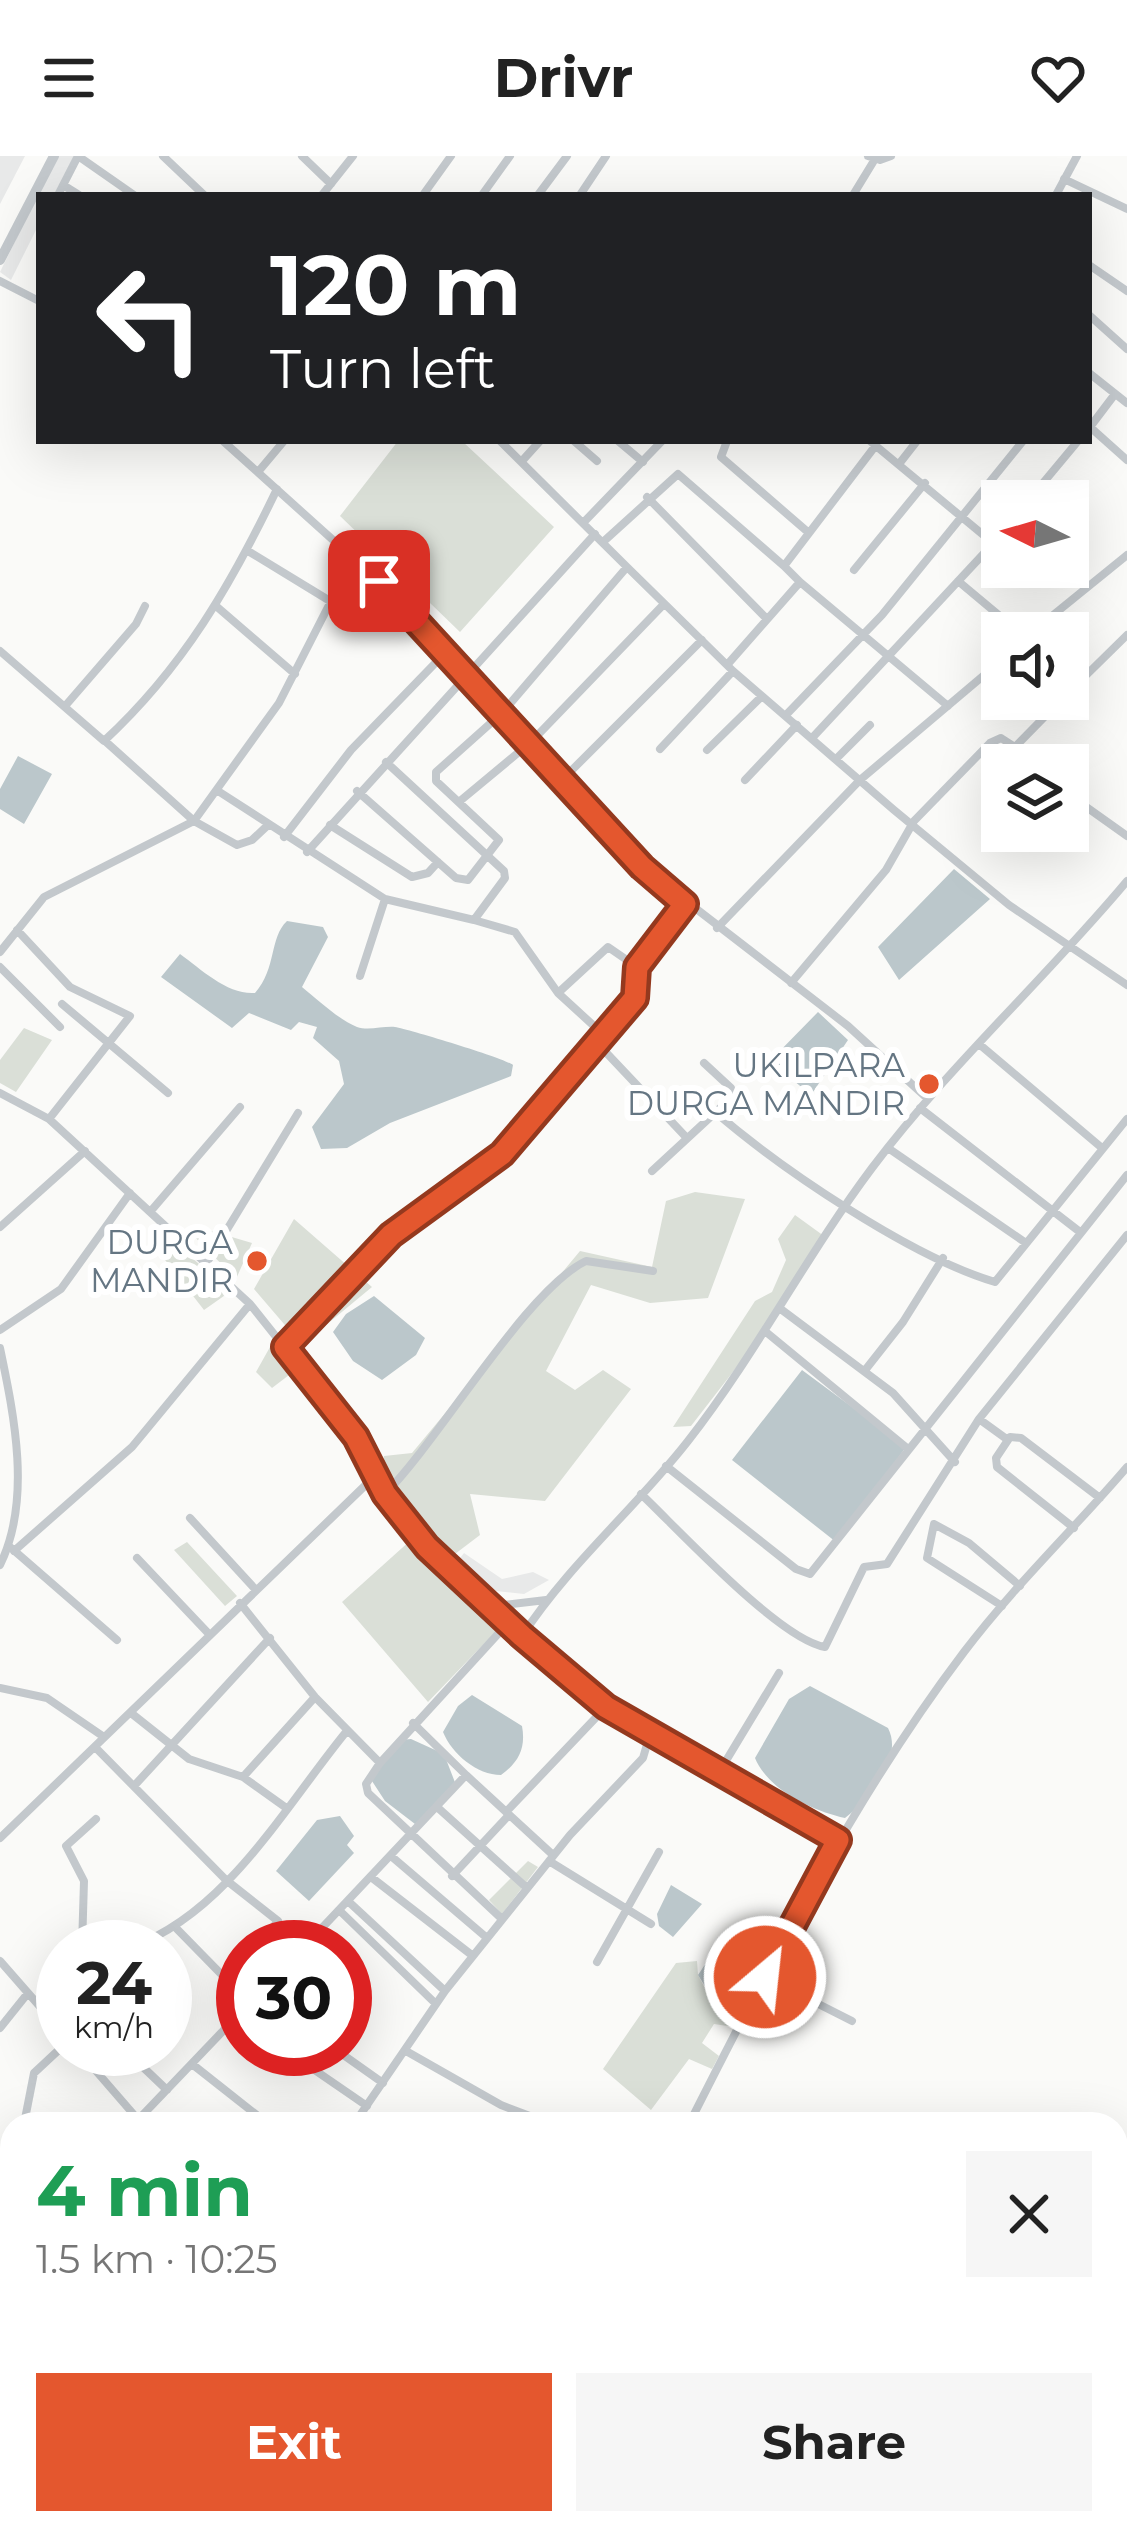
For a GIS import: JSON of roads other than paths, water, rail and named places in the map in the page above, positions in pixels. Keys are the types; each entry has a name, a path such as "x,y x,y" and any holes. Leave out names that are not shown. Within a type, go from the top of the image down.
{"street":[{"path":"0,260 54,156"},
{"path":"60,190 78,156 130,192"},
{"path":"163,156 196,192"},
{"path":"302,156 332,184"},
{"path":"325,192 353,156"},
{"path":"484,192 510,156"},
{"path":"540,192 567,156"},
{"path":"582,192 606,156"},
{"path":"855,192 872,158 891,156"},
{"path":"1058,192 1077,156"},
{"path":"425,192 449,157"},
{"path":"1064,179 1091,192"},
{"path":"1092,192 1127,209"},
{"path":"1092,268 1127,292"},
{"path":"0,281 36,299"},
{"path":"1092,318 1127,349"},
{"path":"1092,376 1127,403"},
{"path":"1092,424 1115,394"},
{"path":"1092,431 1127,460"},
{"path":"227,444 353,558 446,652 642,867 928,1099"},
{"path":"258,472 281,444"},
{"path":"503,444 762,696 1009,905 1127,985"},
{"path":"522,461 537,444"},
{"path":"578,444 597,460"},
{"path":"622,444 643,462"},
{"path":"584,522 659,444"},
{"path":"726,444 722,457 809,533"},
{"path":"784,566 872,444"},
{"path":"874,444 981,532"},
{"path":"899,464 914,444"},
{"path":"786,715 965,518 1021,444"},
{"path":"1046,480 1076,444"},
{"path":"603,542 669,477 682,475 948,706"},
{"path":"854,570 925,483"},
{"path":"104,741 185,655 248,550 277,489"},
{"path":"647,496 767,619"},
{"path":"307,852 357,791 468,677 595,534"},
{"path":"248,550 330,602"},
{"path":"1057,612 1127,554"},
{"path":"813,737 981,556"},
{"path":"0,952 44,897 194,821 295,674 353,558"},
{"path":"357,791 464,881 490,857 498,837 436,781 436,772 502,713 627,567"},
{"path":"958,581 995,612"},
{"path":"660,749 800,582"},
{"path":"460,801 531,742 664,604"},
{"path":"66,705 136,624 145,606"},
{"path":"216,606 295,674"},
{"path":"1089,672 1127,635"},
{"path":"564,778 702,640"},
{"path":"0,651 194,821 237,845 252,840 268,824"},
{"path":"284,837 351,750 446,652"},
{"path":"717,928 860,780 981,678"},
{"path":"707,750 762,696"},
{"path":"1018,744 1041,720"},
{"path":"745,780 797,725"},
{"path":"836,759 870,725"},
{"path":"790,983 886,870 914,821 981,753"},
{"path":"386,762 490,857 505,878 474,920"},
{"path":"218,790 385,899 515,932 558,993 686,1136"},
{"path":"1089,809 1127,836"},
{"path":"330,824 412,877 428,873 438,862"},
{"path":"522,1636 546,1600 666,1466 766,1332 848,1206 920,1108 1071,948 1127,881"},
{"path":"360,976 385,899"},
{"path":"285,1347 391,1235 502,1154 602,1041 638,992 637,967 685,904"},
{"path":"17,930 70,986 130,1016 49,1119"},
{"path":"558,993 608,947 637,967"},
{"path":"0,967 60,1027"},
{"path":"62,1004 112,1042 167,1094"},
{"path":"979,1044 1102,1148"},
{"path":"652,1171 732,1092 704,1063"},
{"path":"0,1093 49,1119 250,1304 356,1437 385,1494 427,1547 522,1636 606,1707 838,1840"},
{"path":"150,1212 240,1107"},
{"path":"920,1108 1080,1232"},
{"path":"714,1111 758,1148 848,1206 995,1282 1127,1119"},
{"path":"206,1264 298,1113"},
{"path":"888,1148 1026,1243"},
{"path":"0,1227 85,1151"},
{"path":"666,1466 806,1575 823,1562 923,1426 1127,1175"},
{"path":"0,1330 62,1289 130,1193"},
{"path":"641,1494 743,1591 808,1642 824,1648 864,1567 887,1564 956,1462 979,1419 1127,1235"},
{"path":"866,1370 943,1258"},
{"path":"385,1494 424,1454 513,1330 568,1273 586,1261 653,1271"},
{"path":"0,1565 12,1548 132,1447 250,1304"},
{"path":"781,1310 866,1370 956,1462"},
{"path":"766,1332 907,1448"},
{"path":"0,1348 16,1489 12,1548"},
{"path":"979,1419 1008,1440 1022,1438 1100,1498"},
{"path":"1008,1440 996,1458 997,1467 1074,1528"},
{"path":"695,2112 838,1840 927,1703 1003,1606 1127,1467"},
{"path":"0,1838 376,1475"},
{"path":"1110,1487 1127,1489"},
{"path":"0,1517 13,1525"},
{"path":"190,1518 256,1590"},
{"path":"1003,1606 927,1558 934,1524 969,1543 1020,1586"},
{"path":"12,1548 117,1640"},
{"path":"137,1558 208,1633"},
{"path":"494,1606 546,1600"},
{"path":"240,1603 315,1697 380,1763"},
{"path":"502,1919 410,1836 366,1788 412,1723 509,1622"},
{"path":"134,1786 270,1638"},
{"path":"718,1774 779,1673"},
{"path":"0,1688 47,1698 104,1737"},
{"path":"243,1777 315,1697"},
{"path":"452,1876 606,1707"},
{"path":"131,1712 200,1766 243,1777 285,1807"},
{"path":"412,1723 551,1858 651,1924"},
{"path":"184,1920 226,1880 346,1732"},
{"path":"643,1758 650,1734"},
{"path":"363,2112 445,1991 551,1858 643,1758 665,1744"},
{"path":"95,1747 226,1880 277,1920"},
{"path":"330,1920 466,1775"},
{"path":"437,1807 527,1888"},
{"path":"83,1920 84,1881 66,1848 96,1819"},
{"path":"597,1962 623,1907 659,1852"},
{"path":"391,1856 487,1938"},
{"path":"371,1877 472,1956"},
{"path":"348,1902 445,1991"},
{"path":"339,1910 436,2004"},
{"path":"192,1944 216,1969"},
{"path":"0,1961 36,2002"},
{"path":"765,1977 852,2020"},
{"path":"0,2029 28,1993"},
{"path":"216,2040 192,2064 253,2112"},
{"path":"406,2051 485,2097 522,2112"},
{"path":"26,2112 36,2071"},
{"path":"100,2076 130,2112"},
{"path":"152,2076 166,2090"},
{"path":"147,2112 180,2076"},
{"path":"323,2076 367,2106"},
{"path":"372,2076 383,2084"}],"place":[{"name":"UKILPARA DURGA MANDIR","path":"929,1084"},
{"name":"DURGA MANDIR","path":"257,1261"}]}
